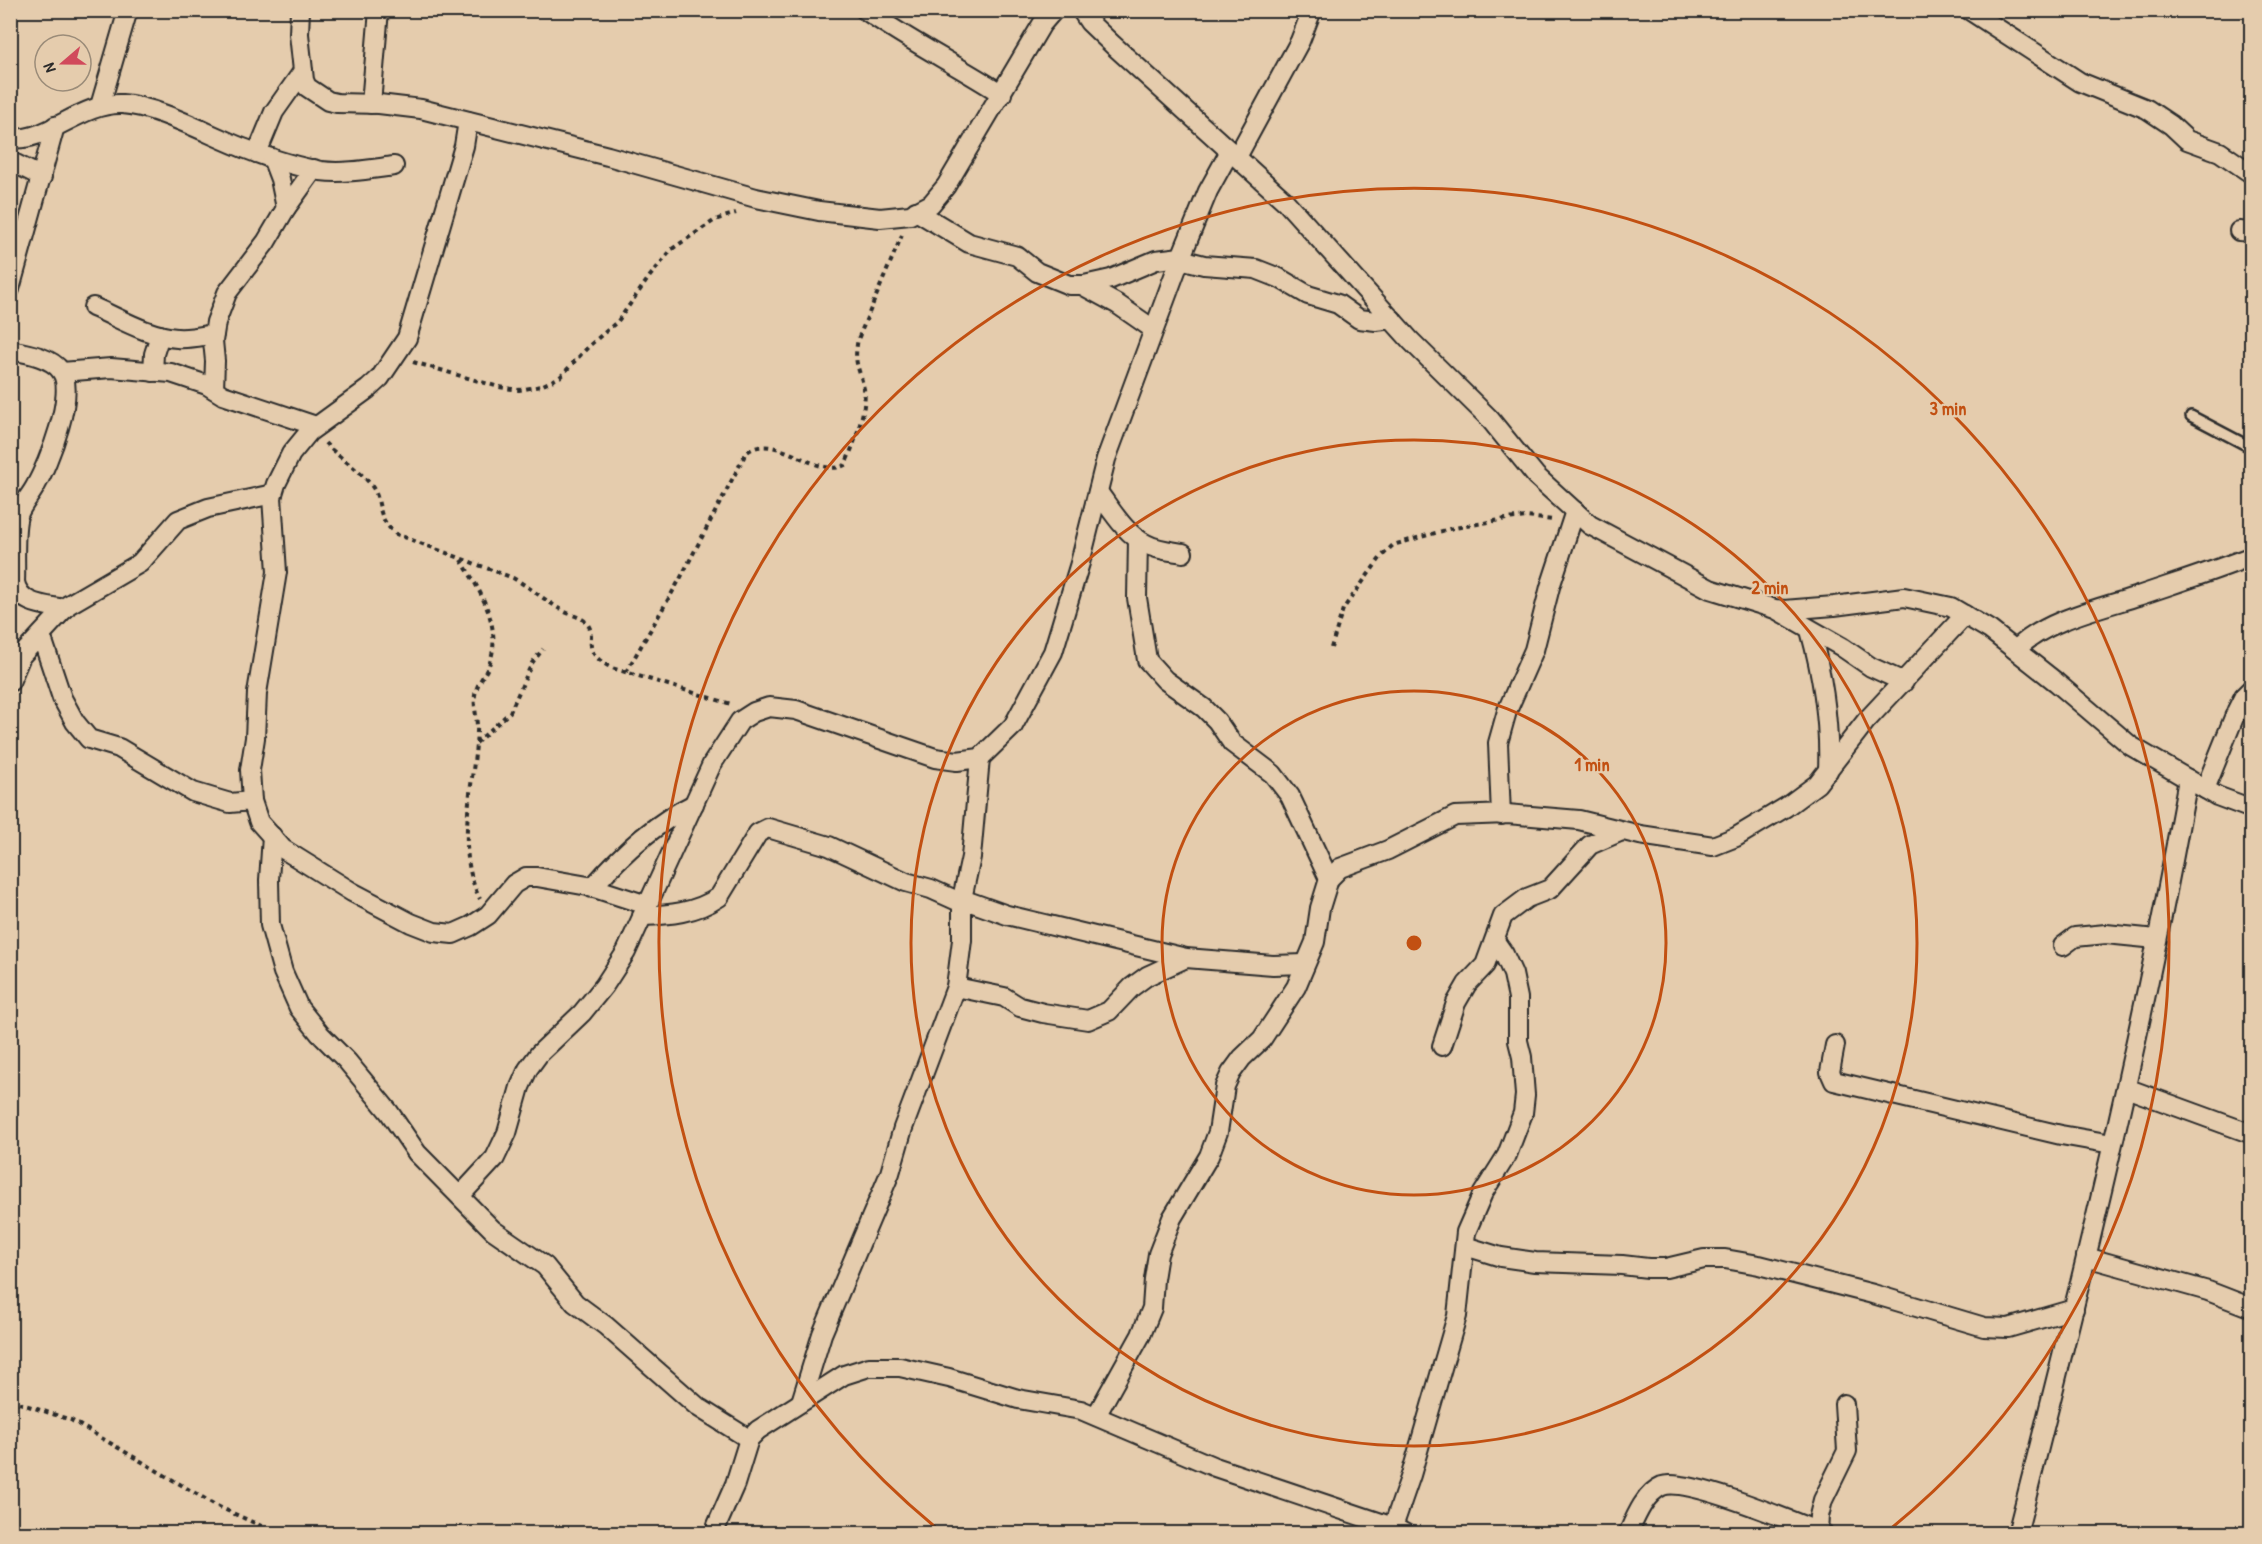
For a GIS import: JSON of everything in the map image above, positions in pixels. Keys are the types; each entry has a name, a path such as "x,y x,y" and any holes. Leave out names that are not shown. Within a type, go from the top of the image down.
{"street":[{"path":"100,106 128,10"},
{"path":"300,10 299,34 307,87 328,100 337,103 421,109 608,156 759,199 819,212 880,218 913,213 931,204 946,186 1042,24 1054,10"},
{"path":"370,104 379,10"},
{"path":"865,10 898,33 1002,94"},
{"path":"1081,10 1089,22 1113,45 1284,201 1392,319 1490,418 1536,476 1573,517 1710,589 1775,609 1834,606 1904,597 1951,607 1990,630 2016,650 2131,746 2217,796 2252,809"},
{"path":"460,1196 495,1158 507,1133 520,1087 528,1069 539,1054 582,1013 604,986 626,952 712,764 740,720 769,707 796,710 935,758 957,762 980,758 1013,726 1053,652 1080,563 1106,459 1180,258 1208,191 1234,154 1296,49 1312,10"},
{"path":"1969,11 2080,82 2147,109 2171,124 2187,140 2220,152 2252,174"},
{"path":"286,208 280,179 264,155 274,112 303,71"},
{"path":"10,138 18,140 44,132 100,106 123,104 152,111 264,155 322,171 394,166"},
{"path":"468,121 464,146 407,338 380,378 314,428 291,454 273,494 277,572 257,693 255,738 250,770 252,801 259,822 283,849 352,892 411,923 434,932 453,934 488,915 514,884 526,877 537,877 592,888 644,910 662,915 691,910 719,897 758,833 768,828 829,846 906,882 1007,915 1186,958 1305,964"},
{"path":"10,289 55,126"},
{"path":"10,161 42,177"},
{"path":"214,389 214,334 227,293 266,242 286,208 314,169"},
{"path":"913,213 969,243 1017,256 1037,272 1060,284 1082,285 1111,279 1156,260 1180,258 1204,265 1256,269 1279,278 1308,296 1338,304 1359,319 1376,321 1392,319"},
{"path":"1082,285 1126,309 1154,329"},
{"path":"93,308 160,335 185,338 214,334"},
{"path":"153,372 154,354 160,335"},
{"path":"10,350 27,353 54,364 63,372 66,397 62,419 36,485 18,513 15,582 17,591 23,598 31,602 65,609"},
{"path":"63,372 111,368 171,373 207,385 223,395 314,428"},
{"path":"1098,492 1118,519 1138,539 1145,544 1183,553"},
{"path":"10,682 21,656 65,609 81,596 140,563 178,520 208,508 273,494"},
{"path":"1501,815 1498,743 1507,711 1534,650 1550,587 1573,517"},
{"path":"1138,539 1137,598 1147,660 1165,680 1217,721 1232,743 1273,774 1290,796 1329,879"},
{"path":"2016,650 2025,640 2069,619 2252,556"},
{"path":"1775,609 1842,647 1871,667 1904,682"},
{"path":"1096,1416 1141,1335 1152,1308 1158,1254 1172,1218 1209,1156 1218,1132 1225,1086 1231,1073 1242,1058 1262,1039 1296,987 1315,942 1320,908 1329,879 1340,867 1388,850 1455,816 1501,815 1579,820 1622,831 1713,846 1736,837 1786,807 1817,784 1866,721 1965,615"},
{"path":"1810,630 1822,671 1829,747 1828,771"},
{"path":"41,635 62,698 75,722 88,739 129,753 193,792 230,803 252,801"},
{"path":"2205,789 2237,710 2252,687"},
{"path":"801,1402 822,1334 890,1173 903,1128 956,987 962,940 962,901 971,857 980,758"},
{"path":"2017,1533 2074,1309 2126,1088 2188,779"},
{"path":"592,888 614,862 670,816 694,804"},
{"path":"1442,1046 1456,1003 1467,984 1485,965 1503,916 1527,898 1550,889 1590,846 1622,831"},
{"path":"272,836 269,880 270,925 283,972 299,1008 389,1112 417,1153 493,1230 545,1266 575,1303 606,1326 698,1407 749,1439"},
{"path":"2063,946 2075,937 2106,934 2156,939"},
{"path":"717,1525 735,1484 749,1439 758,1430 844,1375 869,1367 900,1367 949,1378 1018,1399 1081,1410 1215,1467 1399,1530 1457,1317 1466,1232 1483,1193 1507,1155 1523,1113 1525,1095 1518,1041 1518,998 1513,974 1495,940"},
{"path":"956,987 1004,997 1020,1007 1043,1013 1088,1020 1109,1011 1147,976 1186,958"},
{"path":"1835,1046 1830,1072 1834,1081 2061,1136 2112,1144"},
{"path":"2126,1088 2252,1134"},
{"path":"1465,1246 1501,1257 1535,1262 1622,1264 1648,1268 1666,1268 1704,1259 1725,1259 1815,1278 1984,1327 2007,1328 2074,1309"},
{"path":"2086,1257 2208,1291 2252,1308"},
{"path":"1628,1533 1645,1500 1660,1486 1676,1484 1701,1489 1821,1532 1819,1516 1823,1500 1847,1451 1845,1404"}],"lane":[{"path":"2191,416 2252,448"}],"path":[{"path":"396,357 498,387 519,390 541,386 560,376 590,345 618,321 672,249 715,220 740,212 759,199"},
{"path":"626,672 680,579 746,453 756,446 763,446 825,467 839,468 845,465 864,401 864,389 856,368 855,356 858,339 913,213"},
{"path":"314,428 370,484 377,498 378,509 388,527 396,534 513,578 564,611 583,620 590,628 591,649 595,657 612,668 754,712"},
{"path":"1330,648 1343,609 1381,557 1393,545 1449,529 1506,519 1573,517"},
{"path":"461,560 483,598 491,618 494,639 491,661 475,692 476,743 467,813 472,884 488,915"},
{"path":"476,743 510,712 532,663 543,649"},
{"path":"10,1400 71,1420 218,1506 279,1533"}]}
